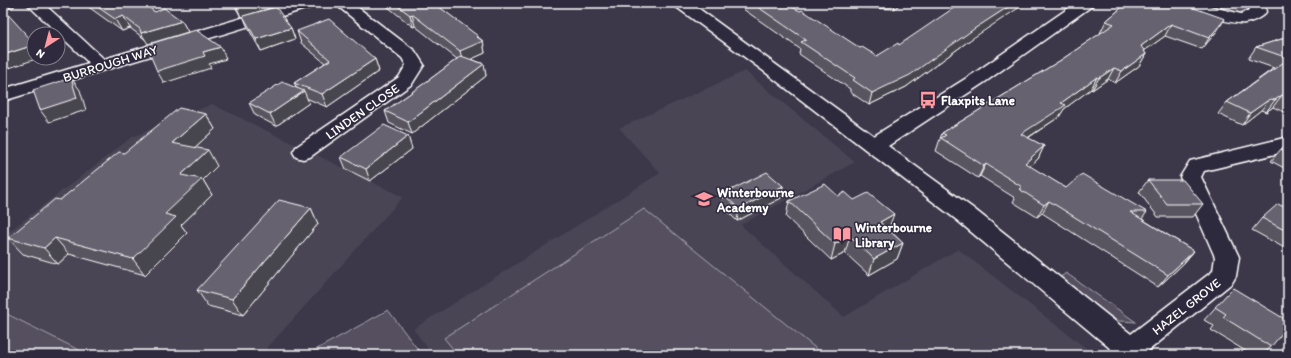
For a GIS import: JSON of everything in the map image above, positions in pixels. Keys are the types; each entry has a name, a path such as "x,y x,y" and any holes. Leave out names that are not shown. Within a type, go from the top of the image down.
{"street":[{"path":"3,4 7,3"},
{"path":"34,3 102,66"},
{"name":"BURROUGH WAY","path":"3,95 309,3"},
{"name":"LINDEN CLOSE","path":"303,152 406,80 414,65 409,55 342,3"},
{"path":"681,3 784,78 972,220 1058,289 1134,353"},
{"path":"873,146 979,78 1086,3"},
{"path":"1181,3 1218,14 1243,19 1258,12 1256,3"},
{"name":"HAZEL GROVE","path":"1134,353 1224,276 1227,257 1190,177 1197,166 1288,144"}],"shaded area":[{"path":"1194,3 1246,3 1248,9 1237,14"},
{"name":"Winterbourne Academy","path":"745,71 855,162 741,225 844,317 958,249 1095,355 433,355 413,329 660,173 619,128"},
{"path":"212,104 403,197 261,355 90,355 3,311 3,236 132,137"},
{"path":"644,209 824,355 458,355 444,338"},
{"path":"1066,273 1136,322 1119,321 1100,311 1059,278"},
{"path":"388,310 422,355 306,355"},
{"path":"3,312 89,355 3,355"}],"building":[{"path":"92,3 143,3 155,12 164,8 182,21 141,33 140,29 123,16 115,19"},
{"path":"394,3 434,3 483,41 460,51 412,14 410,15"},
{"path":"752,3 784,3 800,11 802,10 860,48 862,47 877,56 898,43 899,45 961,3 1014,3 974,29 910,75 872,93 853,80 855,78 801,42 806,40"},
{"path":"1127,3 1180,3 1225,19 1209,38 1171,24 1141,46 1146,54 1122,71 1114,68 1099,78 1097,77 1061,103 1066,105 1021,134 1044,146 1025,163 1066,188 1082,174 1147,212 1130,212 1194,251 1168,275 1049,201 1044,205 1019,189 1022,187 986,164 984,166 941,138 946,135 942,133 1061,60 1114,24 1106,21"},
{"path":"276,7 291,28 256,39 243,16"},
{"path":"3,9 26,34 26,48 3,55"},
{"path":"329,19 375,59 322,94 294,83 330,60 297,31"},
{"path":"196,30 221,47 203,52 205,56 157,71 146,45"},
{"path":"1288,37 1288,58 1256,47"},
{"path":"461,56 484,64 408,122 385,111 422,85"},
{"path":"1284,62 1288,63 1288,98 1282,95 1275,100 1270,99 1250,113 1227,102"},
{"path":"71,78 77,98 40,110 33,90"},
{"path":"282,82 304,91 270,114 249,103"},
{"path":"179,108 206,114 172,143 208,150 181,175 202,179 165,214 176,217 133,259 55,238 44,248 8,238 55,199 60,200 119,152 124,153"},
{"path":"384,125 408,136 366,169 341,157"},
{"path":"1288,143 1288,153 1281,149"},
{"path":"767,172 783,186 739,209 723,194"},
{"path":"1148,180 1183,180 1203,204 1167,204"},
{"path":"825,184 838,196 845,192 854,200 868,193 894,214 880,222 903,243 874,259 850,236 835,244 789,201"},
{"path":"279,200 311,208 232,299 197,290"},
{"path":"1278,204 1288,209 1288,232 1262,218"},
{"path":"1233,288 1288,321 1288,326 1271,347 1223,317 1226,314 1215,307"}],"place":[{"name":"Flaxpits Lane","path":"928,100"},
{"name":"Winterbourne Academy","path":"704,199"},
{"name":"Winterbourne Library","path":"842,234"}]}
